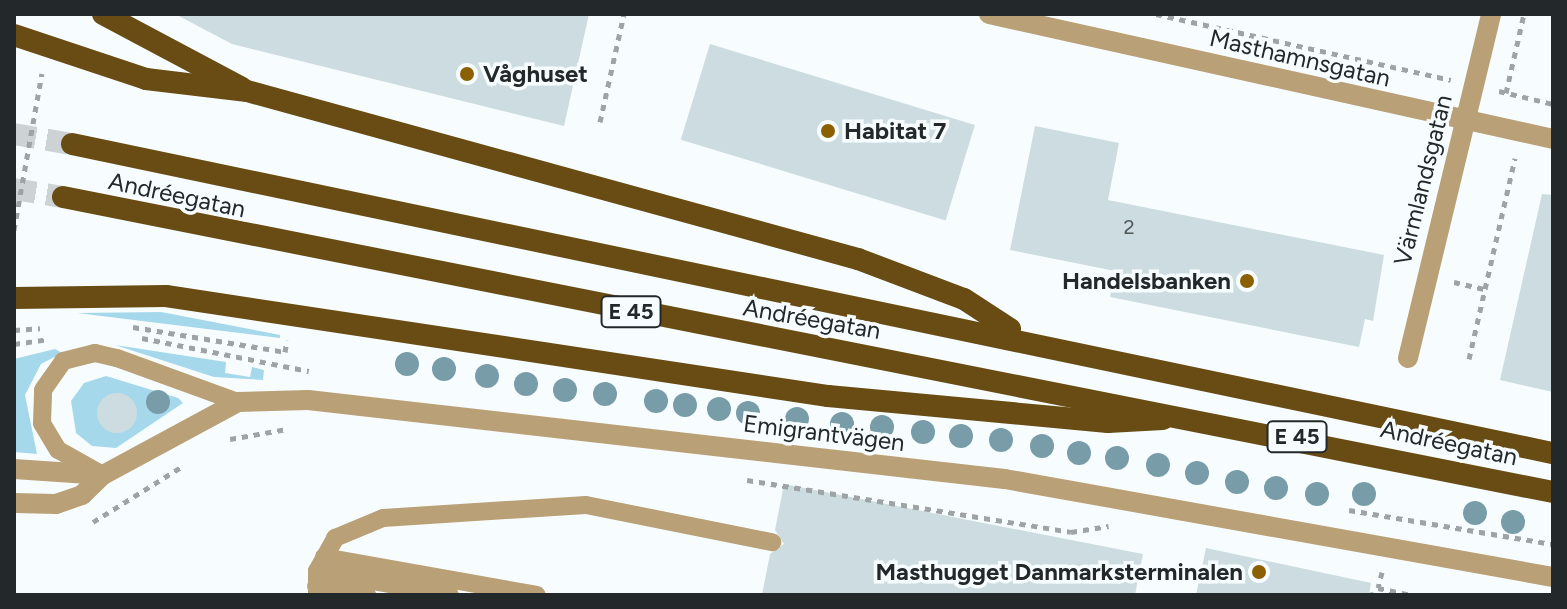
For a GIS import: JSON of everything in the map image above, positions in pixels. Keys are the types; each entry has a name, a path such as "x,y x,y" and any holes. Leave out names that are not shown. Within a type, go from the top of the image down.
{"highway":[{"path":"103,14 247,91"},
{"path":"14,35 146,79 247,91 858,259 964,299 1025,339"},
{"name":"Andréegatan","path":"72,144 1025,339 1553,453"},
{"name":"Andréegatan","path":"63,197 1201,418 1553,492"},
{"path":"14,298 166,296 828,396 1108,422 1201,418"}],"street":[{"name":"Masthamnsgatan","path":"989,14 1465,122 1553,139"},
{"name":"Värmlandsgatan","path":"1408,358 1491,14"},
{"name":"Emigrantvägen","path":"14,503 56,504 82,495 103,475 238,402 308,400 1005,479 1553,577"},
{"path":"14,469 103,475"}],"lane":[{"path":"103,475 58,450 42,423 43,390 63,361 95,353 117,358 238,402"},
{"path":"318,577 335,538 383,518 519,506 586,505 772,542"},
{"path":"318,577 367,595"},
{"path":"318,577 450,595"},
{"path":"318,577 537,595"}],"path":[{"path":"600,122 624,14"},
{"path":"1156,14 1553,104"},
{"path":"1506,93 1524,14"},
{"path":"14,230 46,46"},
{"path":"1469,359 1529,98"},
{"path":"116,325 285,352"},
{"path":"14,330 47,327"},
{"path":"222,443 296,424"},
{"path":"79,527 190,462"},
{"path":"728,477 1071,532 1116,525"},
{"path":"1366,572 1381,574 1378,588 1412,595"}],"shaded area":[{"path":"161,312 280,335 280,338 77,313"},
{"path":"115,345 226,362 225,373 250,377 252,367 264,370 263,380 214,377"},
{"path":"55,349 62,353 41,364 25,395 37,454 14,452 14,359"},
{"path":"106,376 178,398 183,403 116,448 92,446 76,433 71,401 84,383"}],"building":[{"name":"Våghuset","path":"175,14 589,14 564,126 232,44"},
{"name":"Habitat 7","path":"710,44 975,125 946,221 681,140"},
{"path":"1035,126 1119,143 1108,200 1384,255 1373,321 1365,319 1359,347 1110,297 1115,271 1010,250"},
{"path":"1542,194 1553,195 1553,392 1500,380"},
{"path":"117,393 131,399 137,413 131,427 117,433 103,427 97,413 103,399"},
{"path":"784,484 1143,554 1135,595 762,595 770,554 784,544 775,530"},
{"name":"Masthugget Danmarksterminalen","path":"1206,548 1371,583 1369,595 1196,595"}],"tunnel":[{"path":"14,134 72,144"},
{"path":"14,189 63,197"}],"place":[{"name":"Våghuset","path":"467,74"},
{"name":"Habitat 7","path":"828,131"},
{"name":"Handelsbanken","path":"1247,281"},
{"name":"Masthugget Danmarksterminalen","path":"1259,572"}]}
